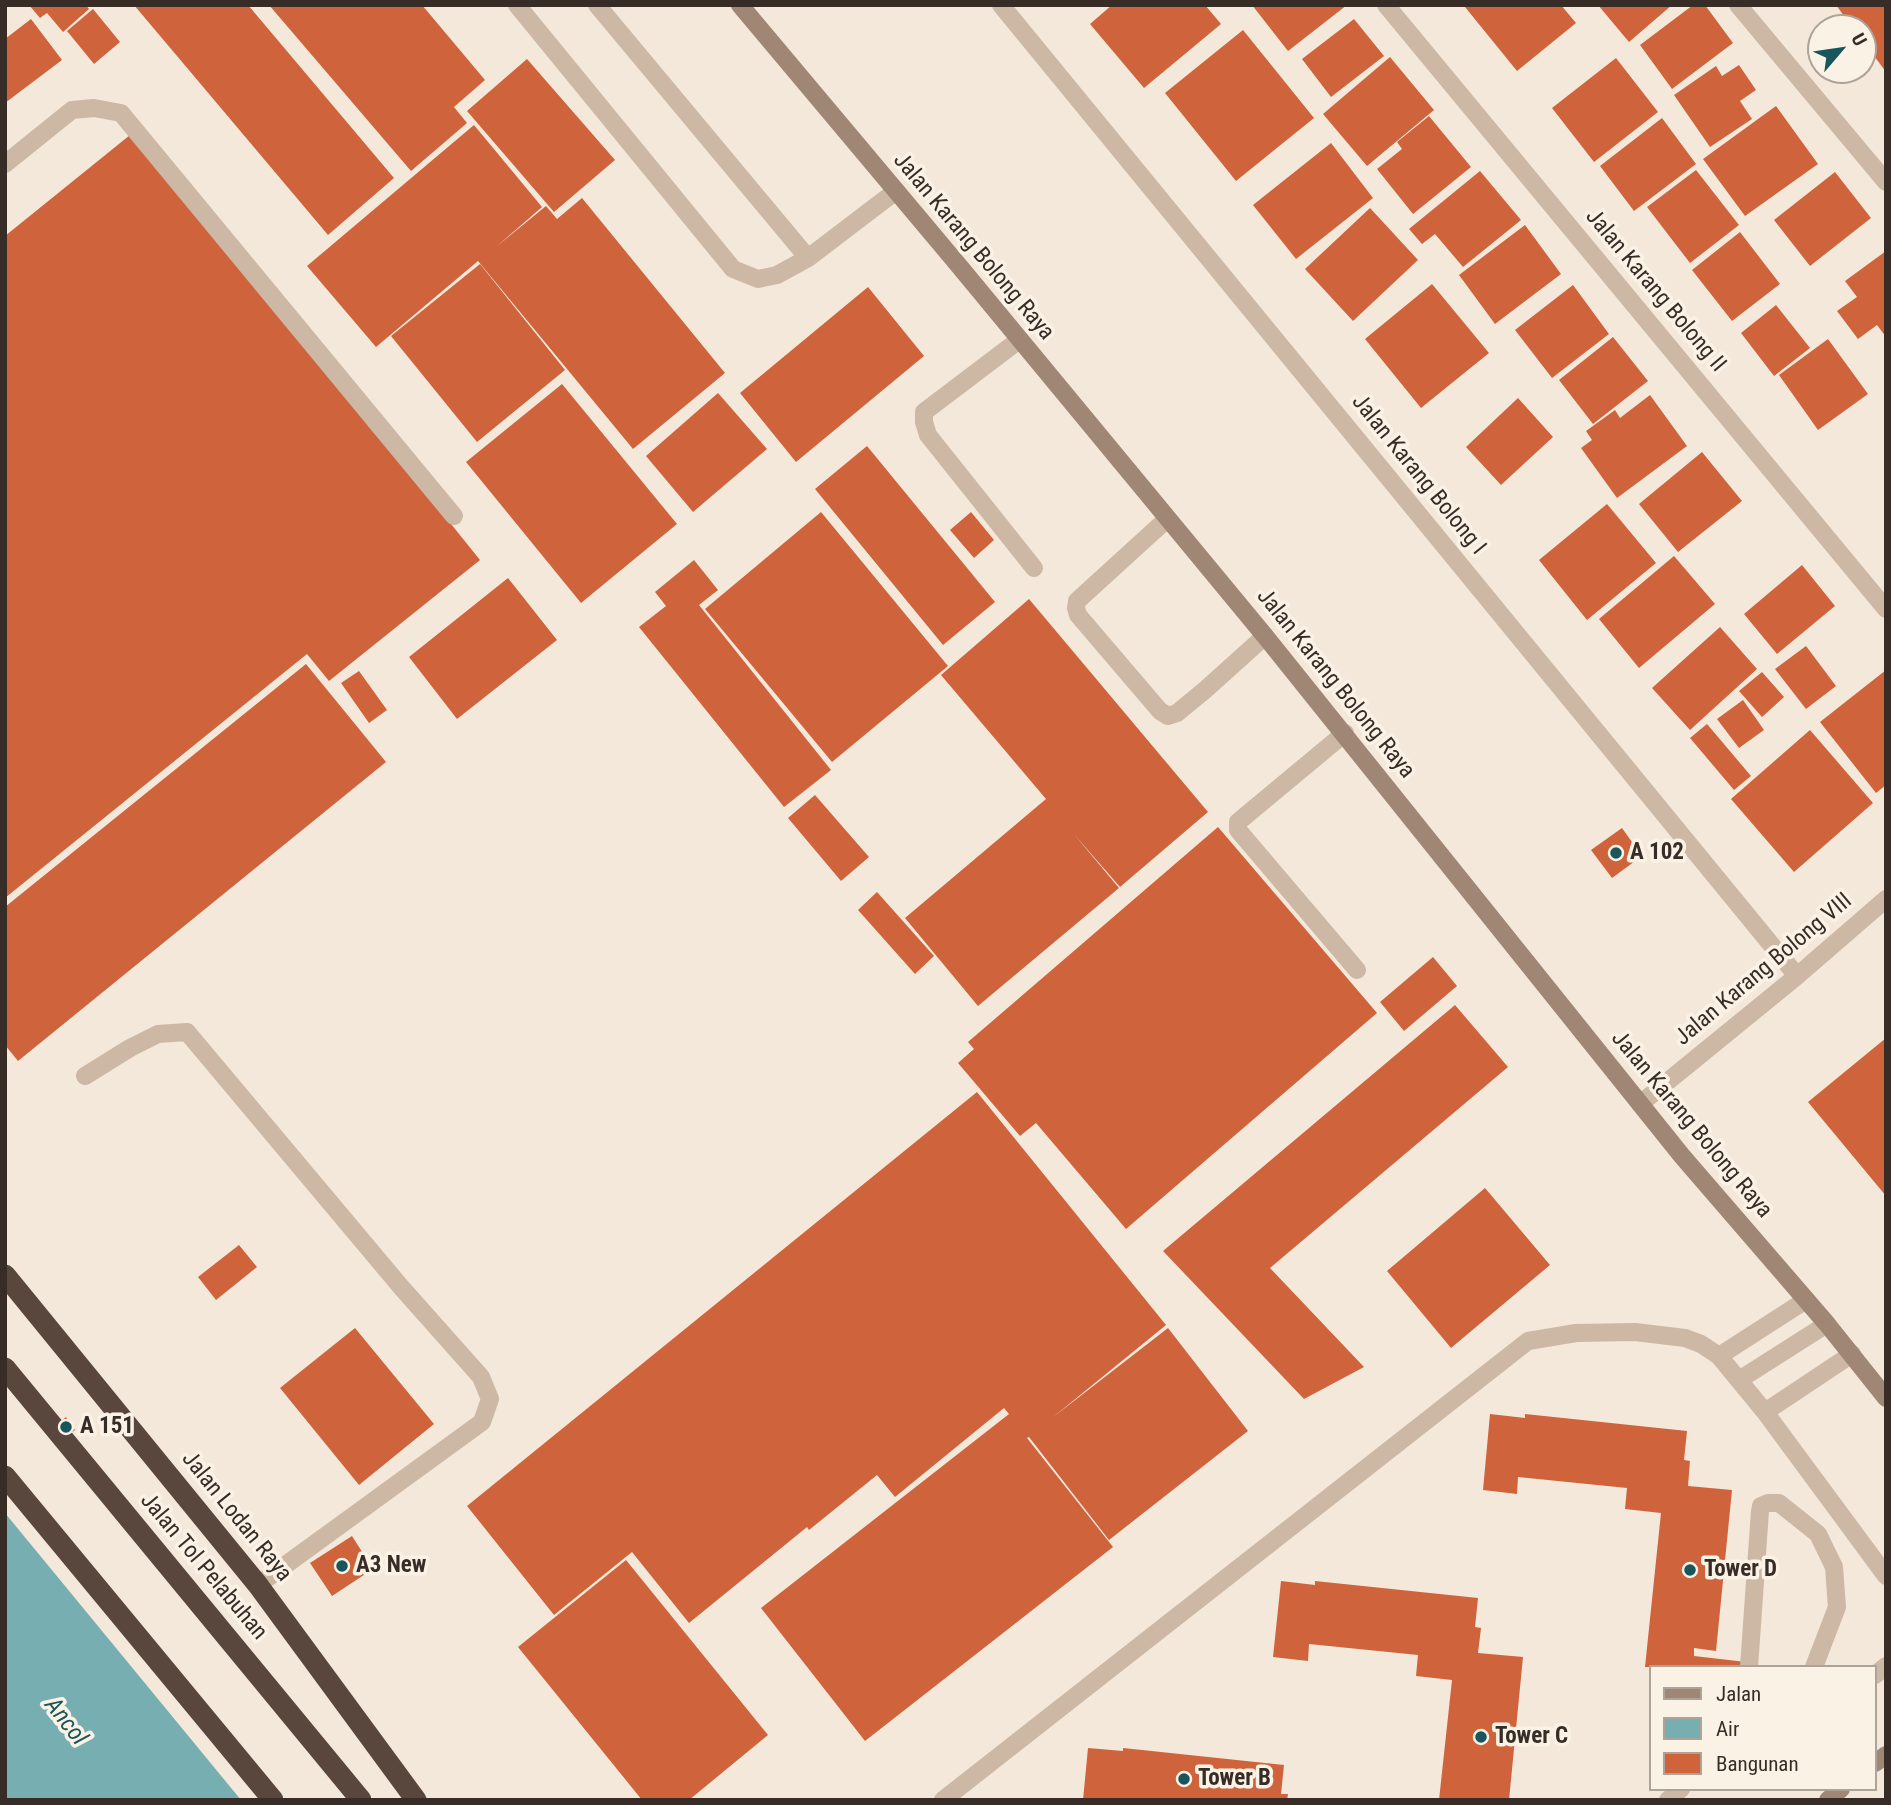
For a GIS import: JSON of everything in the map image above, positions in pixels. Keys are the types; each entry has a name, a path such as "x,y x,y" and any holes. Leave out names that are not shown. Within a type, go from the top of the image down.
{"highway":[{"name":"Jalan Lodan Raya","path":"5,1275 258,1585 416,1800"},
{"name":"Jalan Tol Pelabuhan","path":"5,1368 361,1800"},
{"path":"5,1476 274,1800"}],"street":[{"path":"517,5 733,269 758,279 777,275 808,258 896,191"},
{"path":"597,5 808,258"},
{"name":"Jalan Karang Bolong Raya","path":"740,5 1345,733 1682,1156 1852,1353 1886,1398"},
{"name":"Jalan Karang Bolong I","path":"1001,5 1797,975"},
{"name":"Jalan Karang Bolong II","path":"1386,5 1886,609"},
{"path":"1738,5 1886,182"},
{"path":"5,164 72,110 94,107 121,114 454,516"},
{"path":"1019,340 925,412 924,422 928,435 1034,568"},
{"path":"1167,519 1077,601 1078,615 1160,711 1168,716 1177,713 1205,690 1265,636"},
{"path":"1345,733 1238,822 1238,830 1357,970"},
{"name":"Jalan Karang Bolong VIII","path":"1640,1104 1886,900"},
{"path":"85,1076 158,1034 187,1032 401,1287 481,1377 489,1399 482,1422 258,1585"},
{"path":"1719,1356 1806,1300"},
{"path":"1739,1380 1827,1324"},
{"path":"943,1800 1528,1341 1576,1333 1635,1332 1685,1338 1719,1356 1765,1412 1886,1576"},
{"path":"1765,1412 1852,1353"},
{"path":"1749,1665 1760,1511 1761,1506 1768,1503 1779,1503 1818,1534 1834,1567 1837,1607 1815,1665"}],"water":[{"name":"Ancol","path":"5,1513 241,1800 5,1800"}],"building":[{"path":"29,5 86,5 89,9 63,32 47,13 40,18"},
{"path":"134,5 248,5 394,178 328,235"},
{"path":"269,5 422,5 485,80 454,107 467,123 411,171"},
{"path":"1112,5 1205,5 1221,24 1144,88 1090,24"},
{"path":"1252,5 1347,5 1288,51"},
{"path":"1561,5 1576,23 1517,71 1465,7"},
{"path":"1598,5 1672,5 1629,42"},
{"path":"1693,5 1705,5 1733,43 1672,89 1640,45"},
{"path":"1836,5 1886,5 1886,72 1877,60 1877,14 1843,14"},
{"path":"93,9 120,42 94,64 67,31"},
{"path":"31,19 62,60 5,103 5,39"},
{"path":"1354,19 1384,56 1331,97 1302,59"},
{"path":"1243,30 1314,118 1236,181 1165,93"},
{"path":"1390,57 1434,110 1367,166 1323,114"},
{"path":"1616,58 1658,112 1594,162 1552,108"},
{"path":"527,59 615,160 554,212 467,111"},
{"path":"1739,65 1756,90 1740,101 1752,119 1710,147 1674,95 1716,66 1722,76"},
{"path":"1776,106 1818,164 1745,216 1703,159"},
{"path":"1429,116 1471,167 1413,214 1377,169 1402,149 1397,142"},
{"path":"1662,118 1696,164 1634,211 1600,166"},
{"path":"474,125 542,207 496,247 546,206 557,219 582,198 725,373 633,449 478,261 376,347 307,266"},
{"path":"135,131 480,560 329,681 307,654 5,898 5,236"},
{"path":"1331,143 1373,198 1296,259 1253,205"},
{"path":"1696,170 1739,225 1690,263 1647,207"},
{"path":"1480,171 1521,220 1463,267 1435,234 1422,244 1409,229"},
{"path":"1835,172 1871,218 1810,266 1774,220"},
{"path":"1370,208 1418,260 1353,321 1305,269"},
{"path":"1525,225 1561,274 1495,324 1459,275"},
{"path":"1740,232 1780,284 1732,321 1692,270"},
{"path":"1886,251 1886,337 1877,325 1858,339 1837,311 1857,297 1845,281"},
{"path":"480,264 565,370 477,442 391,336"},
{"path":"1432,284 1489,353 1421,408 1365,339"},
{"path":"1573,285 1609,334 1552,378 1515,330"},
{"path":"868,287 924,356 796,462 740,393"},
{"path":"1776,305 1810,348 1774,376 1741,333"},
{"path":"1613,337 1648,381 1593,424 1559,380"},
{"path":"1828,339 1868,394 1818,430 1779,375"},
{"path":"562,384 677,524 581,603 466,462"},
{"path":"718,393 767,449 693,512 646,456"},
{"path":"1650,395 1687,446 1617,498 1581,448 1592,440 1586,431 1615,410 1620,418"},
{"path":"1518,398 1553,437 1501,485 1466,447"},
{"path":"867,446 995,602 943,645 815,489"},
{"path":"1702,452 1742,501 1678,552 1639,504"},
{"path":"1607,504 1656,563 1587,620 1539,560"},
{"path":"821,512 948,666 832,762 705,609"},
{"path":"971,512 994,540 974,558 950,530"},
{"path":"1674,556 1715,604 1639,668 1599,619"},
{"path":"694,560 718,590 699,605 831,770 784,807 639,627 666,606 655,592"},
{"path":"1802,565 1835,606 1777,654 1744,614"},
{"path":"508,578 557,640 457,719 409,657"},
{"path":"1029,599 1208,812 1120,887 1073,833 1119,888 978,1006 905,918 1046,799 941,675"},
{"path":"1720,627 1757,669 1690,730 1652,688"},
{"path":"1806,646 1836,686 1806,709 1775,669"},
{"path":"306,664 386,762 18,1061 5,1045 5,907"},
{"path":"1886,670 1886,785 1876,793 1820,722"},
{"path":"359,671 387,710 369,723 341,683"},
{"path":"1762,672 1784,697 1762,717 1739,691"},
{"path":"1743,700 1764,730 1739,748 1717,719"},
{"path":"1707,724 1751,776 1734,790 1690,738"},
{"path":"1810,730 1873,803 1794,872 1731,799"},
{"path":"815,795 869,857 841,881 788,818"},
{"path":"1218,827 1377,1013 1126,1229 1036,1123 1020,1136 958,1063 974,1049 968,1042"},
{"name":"A 102","path":"1622,828 1642,856 1612,878 1591,850"},
{"path":"877,892 934,956 915,974 858,910"},
{"path":"1433,957 1457,986 1404,1031 1380,1002"},
{"path":"1455,1005 1508,1067 1270,1268 1364,1367 1304,1399 1163,1251"},
{"path":"1886,1038 1886,1196 1808,1102"},
{"path":"977,1092 1166,1325 1052,1418 1168,1328 1248,1431 1109,1540 1029,1437 1027,1438 1113,1547 865,1741 761,1608 1009,1414 1004,1408 895,1497 877,1475 809,1530 807,1527 689,1623 632,1552 554,1615 467,1506"},
{"path":"1485,1188 1550,1265 1451,1348 1387,1271"},
{"path":"239,1245 257,1267 216,1300 198,1277"},
{"path":"355,1328 434,1424 359,1485 280,1388"},
{"name":"Tower D","path":"1490,1414 1525,1418 1525,1414 1687,1431 1684,1460 1690,1461 1688,1486 1732,1490 1716,1651 1694,1648 1694,1656 1746,1662 1746,1665 1645,1667 1661,1513 1625,1509 1627,1488 1518,1477 1517,1494 1483,1490"},
{"name":"A 151","path":"66,1417 75,1430 66,1437 56,1425"},
{"name":"A3 New","path":"352,1536 373,1569 332,1596 310,1563"},
{"path":"626,1560 768,1735 689,1800 642,1800 518,1647"},
{"name":"Tower C","path":"1281,1581 1315,1585 1315,1581 1478,1598 1475,1627 1481,1628 1478,1653 1523,1657 1509,1800 1439,1800 1452,1680 1416,1676 1418,1655 1309,1644 1308,1661 1273,1657"},
{"name":"Tower B","path":"1088,1748 1123,1751 1123,1748 1284,1765 1281,1794 1288,1794 1287,1800 1083,1800"}],"place":[{"name":"A 102","path":"1616,853"},
{"name":"A 151","path":"66,1427"},
{"name":"A3 New","path":"342,1566"},
{"name":"Tower D","path":"1690,1570"},
{"name":"Tower C","path":"1481,1737"},
{"name":"Tower B","path":"1184,1779"}]}
